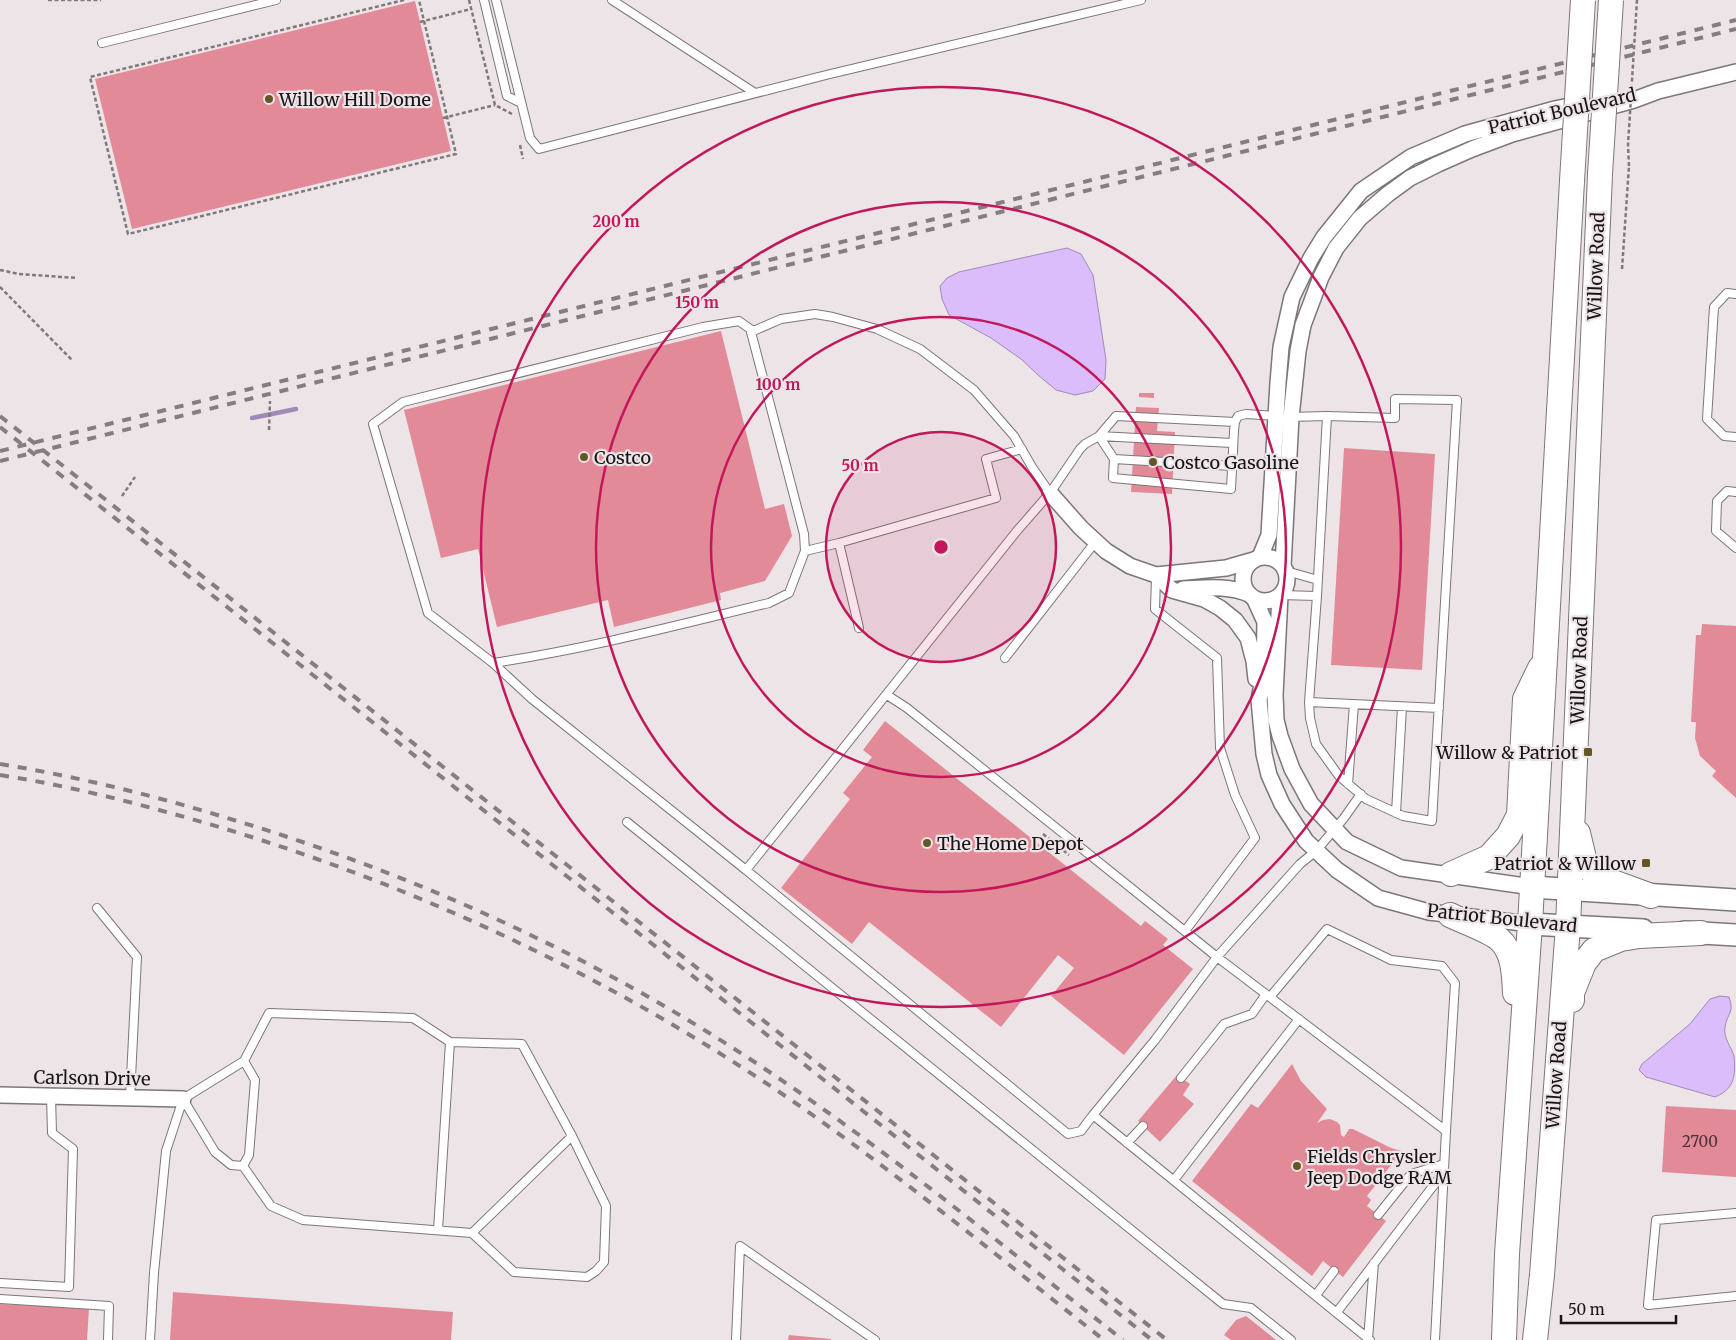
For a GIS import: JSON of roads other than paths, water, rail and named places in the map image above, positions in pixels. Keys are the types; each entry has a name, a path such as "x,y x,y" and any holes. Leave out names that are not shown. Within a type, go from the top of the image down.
{"main road":[{"name":"Willow Road","path":"1504,1340 1583,0"},
{"name":"Willow Road","path":"1535,1340 1542,1275 1568,926 1600,174 1611,0"},
{"path":"1451,874 1489,857 1508,836 1519,815 1525,700 1545,657"},
{"path":"1574,799 1579,842 1584,858 1594,875 1651,896"},
{"name":"Patriot Boulevard","path":"1532,887 1736,900"},
{"path":"1450,915 1499,939 1509,953 1514,973 1516,1033 1504,1213 1508,1254"},
{"name":"Patriot Boulevard","path":"1530,924 1736,935"},
{"path":"1542,1275 1560,1175 1572,993 1584,963 1594,950 1621,939 1639,936 1701,933"}],"street":[{"name":"Patriot Boulevard","path":"1530,924 1430,912 1378,898 1337,870 1306,841 1282,804 1269,775 1261,738 1258,700 1264,673 1265,622 1252,596 1245,588 1243,575 1249,564 1257,558 1269,535 1284,416 1303,325 1321,277 1336,248 1360,218 1410,178 1472,149 1512,134 1634,100 1658,91 1736,72"},
{"name":"Patriot Boulevard","path":"1284,416 1284,568 1287,584 1280,595 1275,696 1276,720 1292,769 1311,804 1347,842 1401,868 1532,887"},
{"path":"1050,492 1081,528 1106,551 1130,566 1156,575 1172,590 1204,599 1220,608 1235,620 1248,638 1254,661 1258,700"},
{"path":"1156,575 1226,568 1257,558 1273,558 1284,568"},
{"path":"1172,590 1224,587 1240,590 1267,601 1280,595"},
{"name":"Carlson Drive","path":"0,1095 183,1099"}],"lane":[{"path":"102,43 276,0"},
{"path":"484,0 507,96 522,104"},
{"path":"496,0 530,138 538,148 755,93 1141,0"},
{"path":"612,0 755,93"},
{"path":"1736,294 1727,293 1714,307 1707,419 1724,436 1736,437"},
{"path":"753,331 782,319 816,314 856,323 899,338 920,349 974,390 1014,436 1050,492"},
{"path":"753,331 739,321 703,327 403,402 373,424 428,613 493,663 532,699 746,870 1068,1134 1081,1131 1155,1040 1217,957 1300,864 1316,851 1344,818 1361,794"},
{"path":"493,663 610,641 769,603 789,592 805,550 804,534 751,332 753,331"},
{"path":"1099,436 1114,459 1113,478 1231,489 1234,422 1238,416 1246,414 1284,416 1327,416 1395,418 1395,399 1457,400 1432,821 1402,816 1366,799 1339,776 1316,744 1308,702 1317,596 1327,416"},
{"path":"746,870 1050,492 1085,444 1099,436 1116,416 1234,422"},
{"path":"1099,436 1232,443"},
{"path":"805,550 838,543 996,498 986,459 1022,449"},
{"path":"1114,459 1232,466"},
{"path":"1736,492 1727,492 1717,501 1716,531 1736,548"},
{"path":"1005,658 1096,541"},
{"path":"838,543 859,628"},
{"path":"1284,568 1318,580"},
{"path":"1156,575 1155,609 1217,658 1220,748 1235,796 1255,838 1185,931"},
{"path":"1280,595 1317,596"},
{"path":"887,695 907,708 1217,957 1446,1131"},
{"path":"1308,702 1439,708"},
{"path":"1348,784 1354,704"},
{"path":"1396,813 1402,706"},
{"path":"628,822 1222,1304 1251,1308 1291,1340"},
{"path":"97,908 137,957 130,1098"},
{"path":"1181,1078 1224,1024 1252,1014 1327,929 1391,960 1442,966 1455,983 1435,1340"},
{"path":"150,1340 154,1273 166,1151 183,1099 244,1061 269,1014 413,1018 450,1042 522,1044 572,1136 606,1206 604,1262 596,1271 586,1277 514,1272 472,1233 303,1220 271,1206 243,1166 231,1164 215,1152 183,1099"},
{"path":"1174,1180 1299,1019"},
{"path":"438,1230 450,1042"},
{"path":"243,1166 249,1155 255,1080 244,1061"},
{"path":"0,1283 69,1287 73,1149 52,1133 51,1096"},
{"path":"1093,1114 1369,1339"},
{"path":"1128,1143 1143,1126"},
{"path":"472,1233 572,1136"},
{"path":"1378,1215 1411,1174 1444,1164"},
{"path":"1337,1312 1443,1173"},
{"path":"1736,1213 1656,1220 1648,1305 1736,1296"},
{"path":"736,1340 740,1246 875,1340"},
{"path":"1369,1339 1374,1264"},
{"path":"1316,1295 1334,1270"},
{"path":"0,1299 110,1306 108,1340"}],"waterway":[{"path":"252,418 296,409"}],"railway":[{"path":"0,451 1736,20"},
{"path":"0,461 1736,29"},
{"path":"0,416 1167,1340"},
{"path":"0,427 1152,1340"},
{"path":"0,764 90,781 149,796 208,812 306,843 441,895 507,924 572,956 698,1026 806,1097 944,1199 1123,1340"},
{"path":"0,775 53,784 131,803 287,848 438,906 585,976 656,1015 726,1057 834,1130 1104,1340"}],"place":[{"name":"Willow Hill Dome","path":"269,99"},
{"name":"Costco","path":"584,457"},
{"name":"Costco Gasoline","path":"1153,462"},
{"name":"Willow & Patriot","path":"1588,752"},
{"name":"The Home Depot","path":"927,843"},
{"name":"Patriot & Willow","path":"1646,863"},
{"name":"Fields Chrysler Jeep Dodge RAM","path":"1297,1166"}]}
